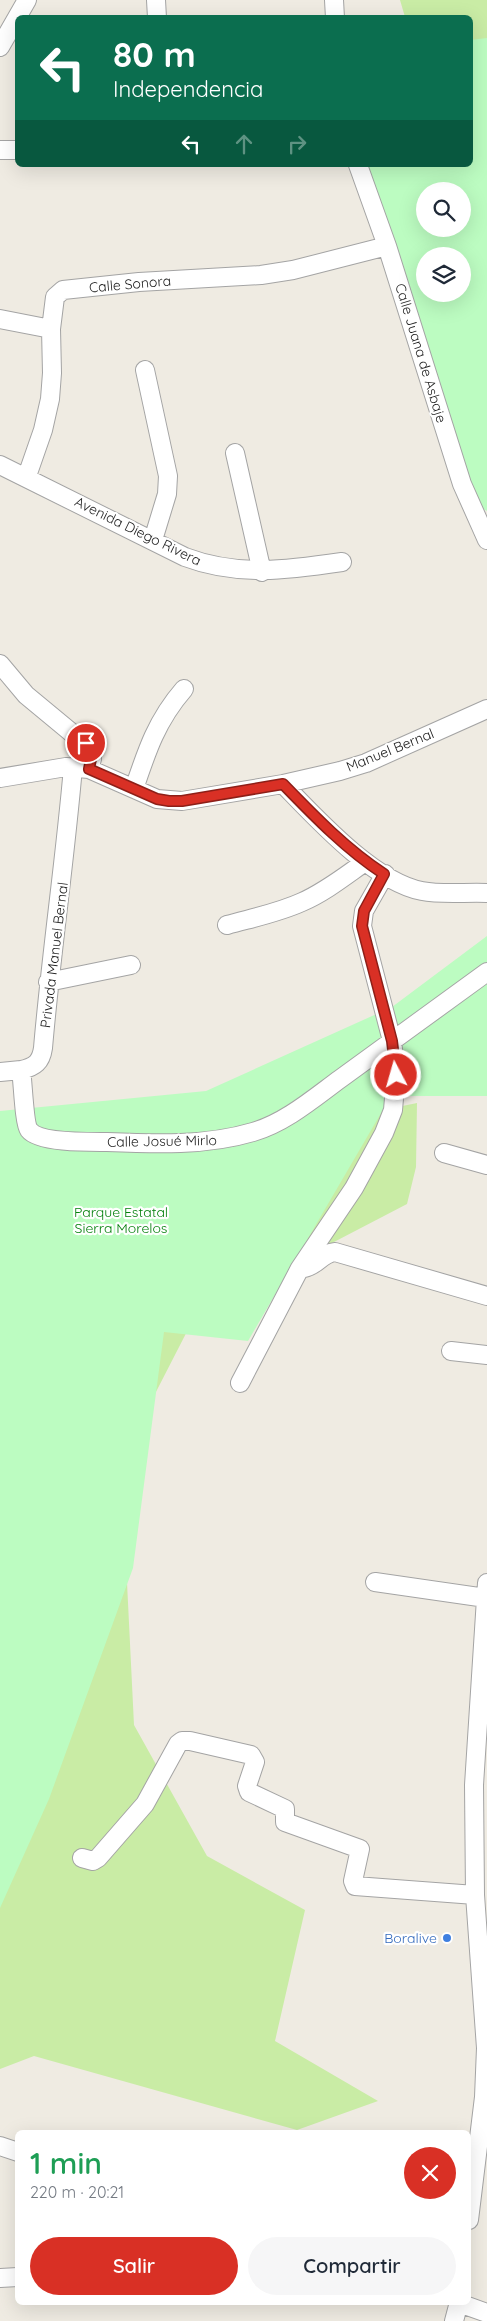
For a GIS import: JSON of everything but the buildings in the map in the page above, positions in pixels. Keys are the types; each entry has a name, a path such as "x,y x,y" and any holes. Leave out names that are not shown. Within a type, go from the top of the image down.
{"street":[{"path":"18,15 26,0"},
{"path":"156,0 157,15"},
{"path":"334,0 335,15"},
{"path":"0,47 15,20"},
{"path":"0,150 15,150"},
{"name":"Calle Juana de Asbaje","path":"359,167 388,246 462,484 487,540"},
{"name":"Calle Sonora","path":"27,476 43,430 50,399 52,373 51,329 55,297 63,290 139,282 261,276 293,270 388,246"},
{"path":"0,318 51,329"},
{"path":"145,370 168,476 167,494 152,540"},
{"path":"235,453 262,572"},
{"name":"Avenida Diego Rivera","path":"0,465 27,476 152,540 206,565 262,572 294,570 342,562"},
{"name":"Privada Manuel Bernal","path":"0,664 26,695 90,748 92,759 81,768 65,857 48,982 41,1058 31,1068 21,1070"},
{"path":"134,789 154,731 184,689"},
{"name":"Manuel Bernal","path":"81,768 157,799 182,801 283,784 366,763 487,709"},
{"path":"0,778 81,768"},
{"path":"283,784 326,828 365,862 384,874 421,891 487,892"},
{"path":"227,925 280,911 303,902 324,891 365,862"},
{"path":"240,1383 300,1268 354,1188 384,1133 393,1110 396,1091 392,1041 362,926 364,911 384,874"},
{"path":"48,982 131,965"},
{"name":"Calle Josué Mirlo","path":"21,1070 29,1130 42,1137 91,1142 197,1143 223,1140 256,1132 280,1120 487,972"},
{"path":"0,1072 21,1070"},
{"path":"444,1153 487,1165"},
{"path":"300,1268 313,1265 325,1254 335,1252 487,1296"},
{"path":"451,1351 487,1355"},
{"path":"375,1582 486,1591 474,1784 474,1895 484,1973 486,2048 484,2098 471,2204"},
{"path":"82,1858 93,1861 98,1858 145,1804 182,1741 190,1741 251,1756 255,1762 247,1786 249,1792 285,1809 285,1822 360,1849 353,1881 355,1886 474,1895"},
{"path":"0,2146 15,2151"},
{"path":"0,2278 15,2277"},
{"path":"454,2321 458,2305"},
{"path":"465,2305 487,2313"}],"green space":[{"path":"400,0 487,0 487,329 471,265 471,247 466,247 464,237 471,237 471,182 465,182 469,167 473,167 473,15 404,15"},
{"path":"487,38 487,511 468,500 367,167 473,167 473,40"},
{"name":"Parque Estatal Sierra Morelos","path":"487,936 487,1096 391,1096 248,1341 164,1332 133,1568 49,1799 0,1908 0,1111 206,1091 392,1007"},
{"path":"417,1103 416,1167 407,1204 309,1255 216,1275 121,1460 134,1725 207,1856 305,1910 275,2041 378,2101 297,2130 34,2056 0,2069 0,1286 110,1166"}],"place":[{"name":"Boralive","path":"447,1938"}],"route":[{"path":"86,743 92,754 89,769 102,773 157,799 182,801 283,784 326,828 365,862 384,874 364,911 362,926 392,1041 396,1075"}]}
